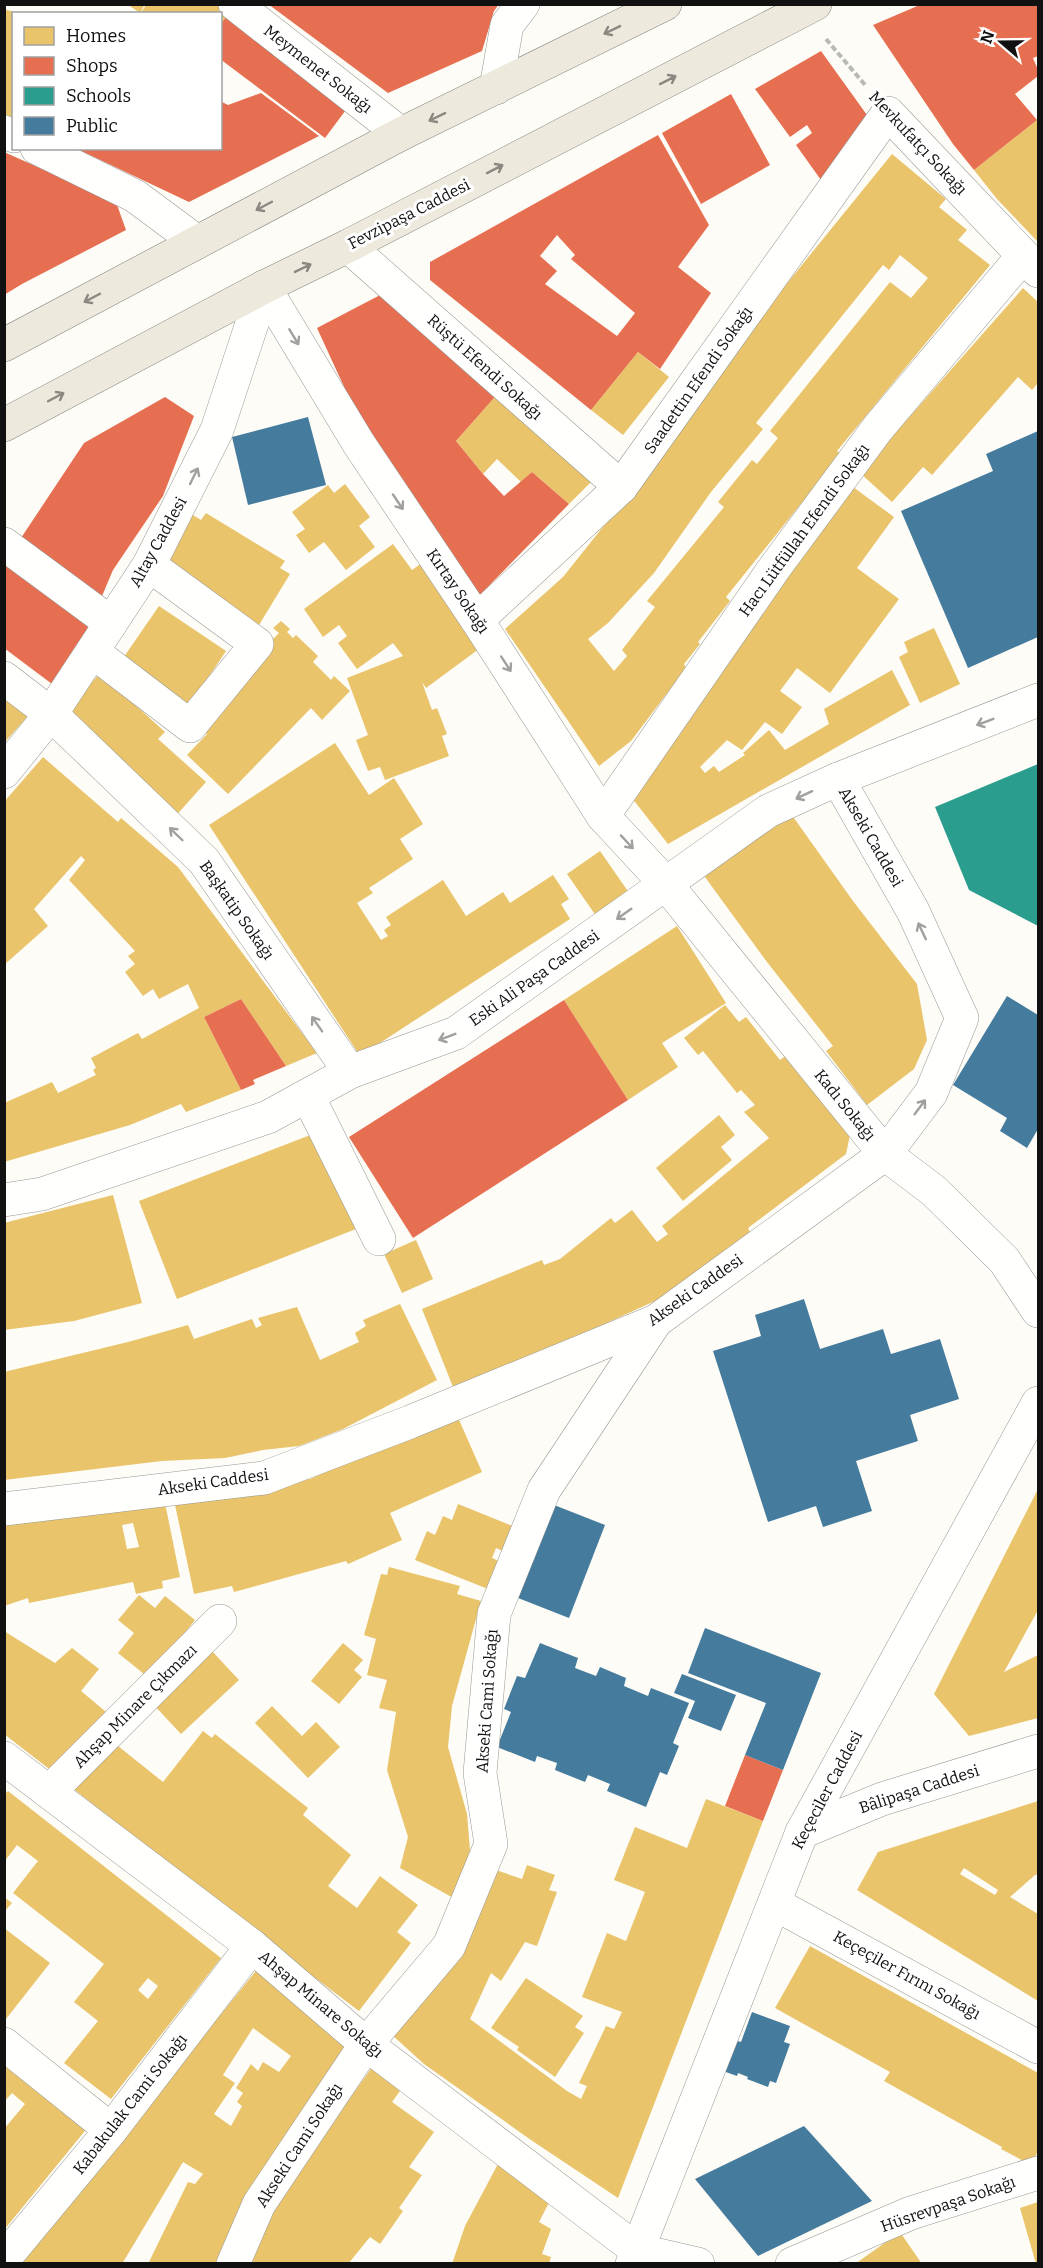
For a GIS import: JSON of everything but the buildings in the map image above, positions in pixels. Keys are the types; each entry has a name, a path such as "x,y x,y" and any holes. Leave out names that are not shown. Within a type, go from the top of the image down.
{"main road":[{"path":"4,345 401,134 664,4"},
{"name":"Fevzipaşa Caddesi","path":"4,425 264,287 809,8"}],"street":[{"name":"Meymenet Sokağı","path":"235,4 401,134"},
{"path":"496,88 507,25 523,4"},
{"name":"Mevkufatçı Sokağı","path":"888,113 1031,264"},
{"name":"Saadettin Efendi Sokağı","path":"477,620 621,487 888,113"},
{"path":"41,150 135,195 197,242"},
{"name":"Rüştü Efendi Sokağı","path":"348,246 621,487"},
{"name":"Hacı Lütfüllah Efendi Sokağı","path":"603,816 773,570 878,428 1031,264"},
{"name":"Altay Caddesi","path":"4,772 51,714 149,565 217,430 264,287"},
{"name":"Kırtay Sokağı","path":"264,287 359,444 477,620 603,816 666,884"},
{"path":"4,544 111,623"},
{"path":"93,652 190,726 257,644 149,565"},
{"name":"Başkatip Sokağı","path":"4,678 51,714 204,861 350,1072"},
{"name":"Eski Ali Paşa Caddesi","path":"4,1200 42,1194 268,1117 350,1072 456,1033 768,811 838,779 1038,700"},
{"name":"Akseki Caddesi","path":"4,1509 264,1478 411,1422 656,1321 885,1154 931,1093 962,1018 913,911 838,779"},
{"name":"Kadı Sokağı","path":"666,884 885,1154 934,1191 1004,1260 1038,1311"},
{"path":"308,1096 379,1239"},
{"name":"Akseki Cami Sokağı","path":"233,2264 259,2204 366,2044 449,1946 491,1844 480,1773 494,1614 544,1490 656,1321"},
{"name":"Keçeciler Caddesi","path":"635,2257 802,1832 1038,1403"},
{"name":"Ahşap Minare Çıkmazı","path":"50,1791 220,1621"},
{"name":"Bâlipaşa Caddesi","path":"802,1832 882,1799 1038,1751"},
{"name":"Ahşap Minare Sokağı","path":"6,1764 50,1791 252,1946 366,2044 635,2257"},
{"name":"Keçeçiler Fırını Sokağı","path":"775,1904 1038,2047"},
{"name":"Kabakulak Cami Sokağı","path":"4,2259 111,2130 252,1946"},
{"path":"4,2044 111,2130"},
{"name":"Hüsrevpaşa Sokağı","path":"792,2264 911,2213 1038,2173"},
{"path":"635,2257 698,2264"}],"path":[{"name":"Mevkufatçı Sokağı","path":"809,8 888,113"}]}
